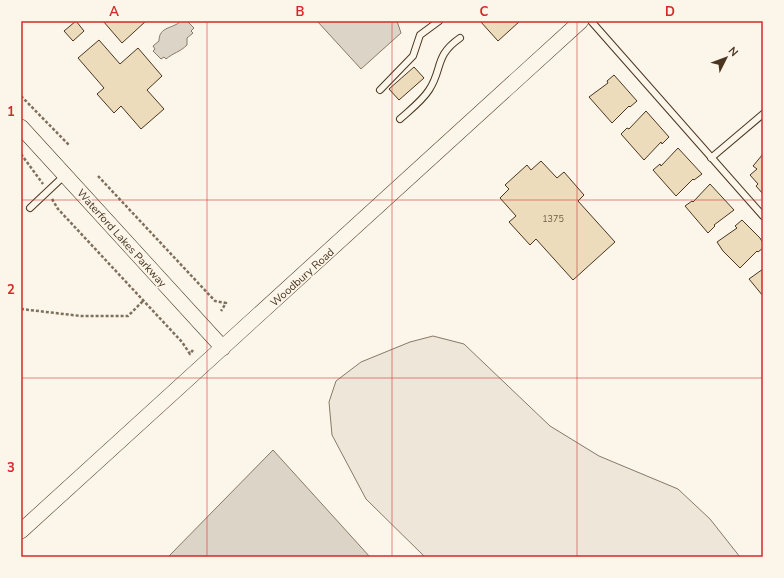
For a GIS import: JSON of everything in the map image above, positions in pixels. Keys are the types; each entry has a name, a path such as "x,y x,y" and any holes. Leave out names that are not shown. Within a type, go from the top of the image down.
{"street":[{"name":"Woodbury Road","path":"21,531 581,21"},
{"name":"Waterford Lakes Parkway","path":"21,127 223,348"}],"lane":[{"path":"380,90 413,56 420,35 439,21"},
{"path":"591,21 763,216"},
{"path":"400,119 426,95 433,84 442,56 450,46 460,38"},
{"path":"711,158 763,114"},
{"path":"30,208 64,175"}],"path":[{"path":"21,96 69,145"},
{"path":"21,154 48,191 58,208 182,342 190,354 193,350"},
{"path":"98,176 215,301 226,303 221,311"},
{"path":"21,309 81,316 128,316 143,301"}],"shaded area":[{"path":"181,21 187,21 194,28 191,31 193,33 187,38 187,45 166,59 164,57 161,59 153,51 155,49 153,46 159,41 161,33 164,30 178,24"},
{"path":"317,21 397,21 401,33 361,69"},
{"path":"433,336 464,344 550,426 599,456 678,489 710,519 740,557 425,557 366,499 332,435 329,402 336,381 361,362 410,342"},
{"path":"273,450 370,557 168,557"}],"building":[{"path":"76,21 84,31 73,41 64,31"},
{"path":"103,21 146,21 122,43"},
{"path":"480,21 520,21 498,41"},
{"path":"99,40 120,64 138,48 162,76 147,90 164,109 141,129 121,106 114,113 97,94 104,88 78,58"},
{"path":"414,67 424,78 399,100 389,89"},
{"path":"614,75 637,101 630,107 629,106 612,123 589,97 608,83 607,81"},
{"path":"646,111 669,137 662,144 661,142 644,160 621,134 627,128 629,129"},
{"path":"678,148 702,174 694,180 693,179 676,196 653,170 660,164 661,166"},
{"path":"763,154 763,194 756,186 758,184 750,175 757,169 753,166"},
{"path":"541,161 557,178 564,172 584,195 578,201 615,242 573,280 536,239 530,245 509,222 516,216 500,198 509,189 505,185 527,165 531,170"},
{"path":"710,184 734,210 714,225 715,226 708,233 685,206 692,201 693,202"},
{"path":"742,220 760,238 763,243 763,248 758,252 757,251 740,268 723,251 717,242 737,228 735,226"},
{"path":"763,269 763,296 749,279"}]}
